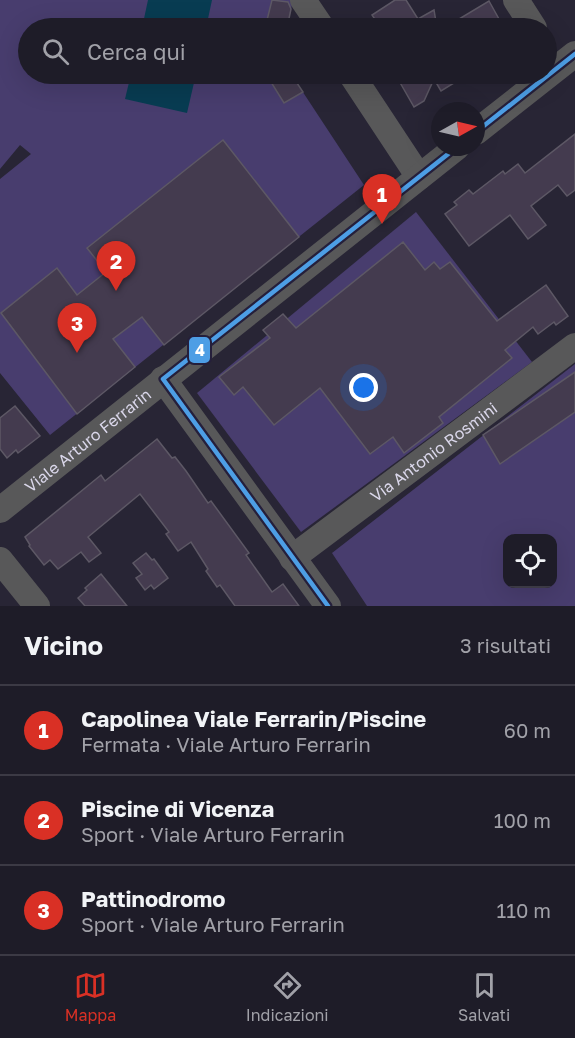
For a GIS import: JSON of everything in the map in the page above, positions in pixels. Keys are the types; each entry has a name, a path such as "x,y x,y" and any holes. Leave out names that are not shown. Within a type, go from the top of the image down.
{"street":[{"path":"303,0 315,18"},
{"path":"516,0 528,18"},
{"path":"358,84 419,177"},
{"path":"485,124 530,84"},
{"name":"Viale Arturo Ferrarin","path":"0,510 446,156"},
{"name":"Via Antonio Rosmini","path":"292,558 575,346"},
{"path":"163,379 328,606"},
{"path":"0,560 37,606"}],"shaded area":[{"path":"0,0 293,0 289,18 18,18 18,84 298,84 364,185 50,435 0,373 0,179 31,154 20,145 0,169"},
{"path":"416,212 532,362 301,532 197,393"},
{"path":"575,364 575,606 367,606 332,553"}],"water":[{"path":"148,0 212,0 208,18 144,18"},
{"path":"129,84 194,84 187,113 125,99"}],"building":[{"path":"272,0 288,2 291,9 289,18 268,18"},
{"path":"395,0 406,0 417,18 374,18 372,15"},
{"path":"489,1 498,18 461,18"},
{"path":"434,10 435,18 420,18"},
{"path":"272,84 298,84 303,92 284,103"},
{"path":"401,84 432,84 424,101 414,107"},
{"path":"437,84 452,84 441,91"},
{"path":"575,134 575,190 567,196 558,185 531,206 546,225 528,239 510,215 469,246 445,214 457,205 454,202 469,190 473,194 503,171 505,174 518,164 525,173"},
{"path":"223,140 299,237 164,345 142,317 113,339 135,367 77,414 1,313 57,268 77,295 106,272 87,248"},
{"path":"403,242 425,270 434,262 440,269 450,262 497,321 546,285 568,316 556,325 554,322 538,334 533,327 505,350 512,358 439,417 443,423 404,453 393,437 370,454 320,388 274,425 243,387 234,395 219,377 270,338 263,330 283,314 296,328"},
{"path":"575,372 575,412 500,464 483,435"},
{"path":"15,406 40,436 18,453 16,450 7,458 0,449 0,418"},
{"path":"157,439 172,458 175,457 208,503 211,501 249,553 246,555 272,592 283,584 299,606 235,606 220,585 217,587 206,571 208,569 191,542 178,551 166,534 169,532 140,494 88,537 101,553 89,562 81,552 58,569 50,560 44,565 25,537 101,475 105,481"},
{"path":"146,553 152,560 154,559 168,578 154,589 151,585 145,590 136,578 142,574 133,563"},
{"path":"101,574 127,606 85,606 78,598 87,590 85,588"}],"transit line":[{"name":"4","path":"557,68 575,54"},
{"name":"4","path":"485,125 537,84"},
{"name":"4","path":"328,606 163,379 446,156"}],"place":[{"name":"Capolinea Viale Ferrarin/Piscine","path":"382,224"},
{"name":"Piscine di Vicenza","path":"116,291"},
{"name":"Pattinodromo","path":"77,353"}]}
